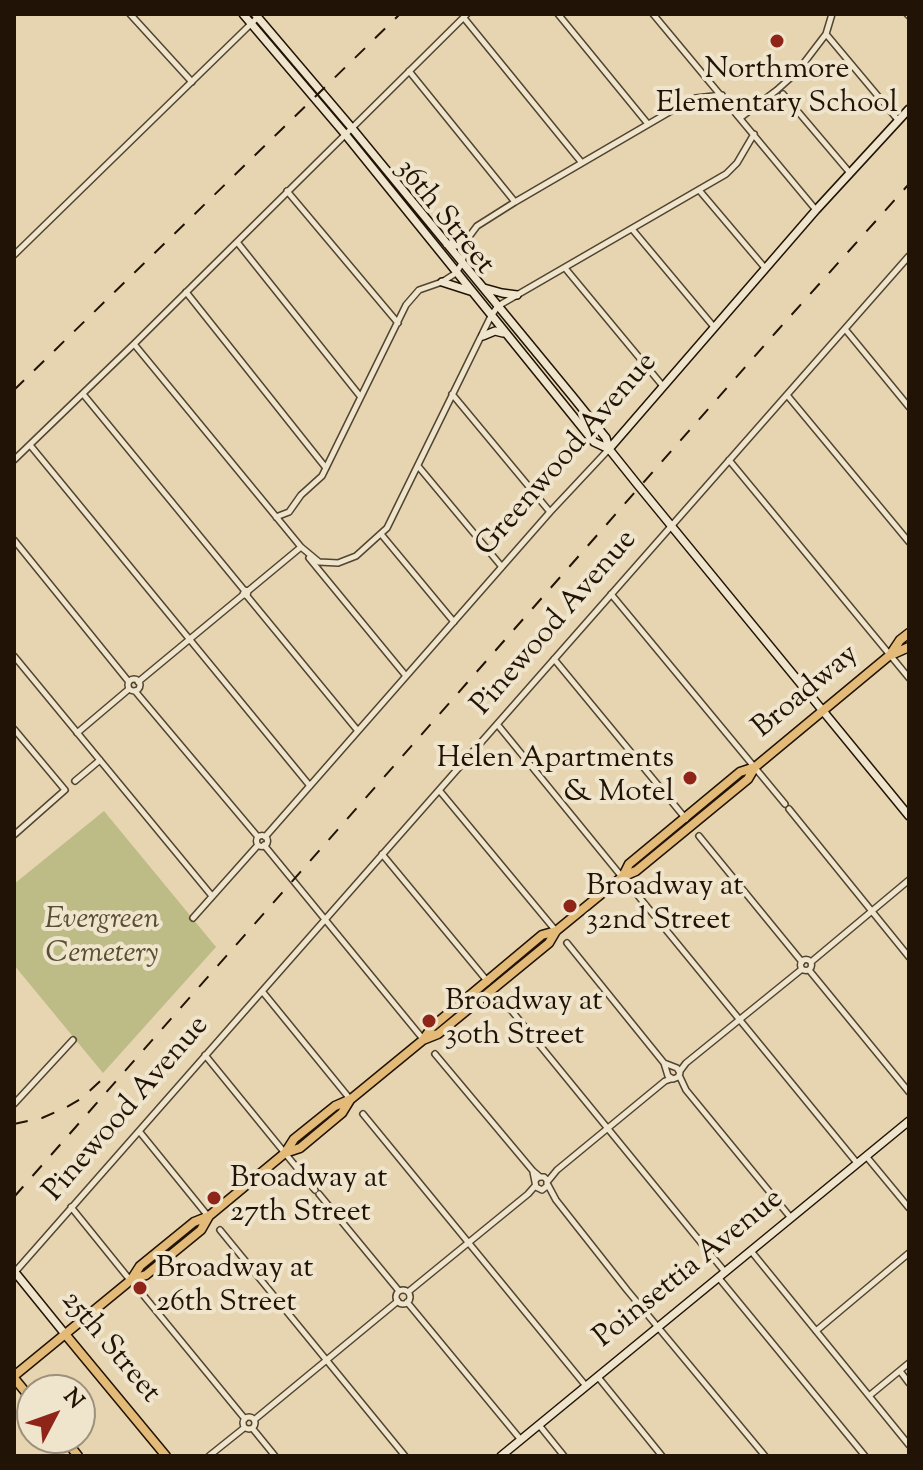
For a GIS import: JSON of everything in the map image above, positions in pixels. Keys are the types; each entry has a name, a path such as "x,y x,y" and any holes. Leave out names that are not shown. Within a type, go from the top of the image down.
{"main road":[{"name":"Broadway","path":"622,877 629,864 740,772 755,767 823,712 890,655 909,633"},
{"name":"Broadway","path":"890,655 909,647"},
{"name":"Broadway","path":"423,1040 438,1034 549,943 556,931 622,877 636,871 748,779 755,767"},
{"name":"Broadway","path":"14,1377 131,1280 146,1275 201,1230 209,1216 285,1153 294,1139 335,1106 351,1099 423,1040 432,1027 542,935 556,931"},
{"name":"25th Street","path":"65,1334 166,1456"}],"street":[{"path":"130,14 192,82"},
{"name":"36th Street","path":"243,14 345,134 594,442 609,449"},
{"path":"558,14 648,124"},
{"path":"653,14 816,210"},
{"path":"740,118 797,72 826,34 832,14"},
{"path":"14,255 257,16"},
{"name":"36th Street","path":"257,16 606,438 609,449 909,816"},
{"path":"14,460 465,16 582,163"},
{"path":"826,34 898,120"},
{"path":"409,71 515,202"},
{"path":"783,94 850,173"},
{"path":"276,517 289,512 326,468 411,297 456,273 467,242 477,226 696,98 722,95"},
{"name":"Greenwood Avenue","path":"261,837 310,786 816,210 909,109"},
{"path":"301,547 319,562 338,563 352,559 381,534 392,520 498,306 731,170 754,134"},
{"path":"699,190 765,268"},
{"path":"287,191 398,323"},
{"path":"632,229 714,327"},
{"path":"237,242 360,396"},
{"path":"447,244 467,242"},
{"name":"Pinewood Avenue","path":"14,1272 909,256"},
{"path":"565,268 662,385"},
{"path":"442,282 470,291"},
{"path":"482,288 517,295"},
{"path":"186,292 326,468"},
{"path":"845,329 909,407"},
{"path":"483,336 495,331 505,334"},
{"path":"134,344 406,676"},
{"path":"83,394 358,731"},
{"path":"452,394 550,512"},
{"path":"787,395 909,542"},
{"path":"30,445 310,786"},
{"path":"729,460 909,678"},
{"path":"418,466 502,567"},
{"path":"381,534 454,622"},
{"path":"14,540 131,687 261,837 256,840 326,919 423,1040"},
{"path":"77,733 131,687 139,687 138,682 301,547"},
{"path":"611,594 909,957"},
{"path":"14,656 212,896"},
{"path":"554,659 691,826"},
{"path":"497,724 622,877"},
{"path":"14,729 65,790 14,835"},
{"path":"75,781 100,760"},
{"path":"439,789 556,931"},
{"path":"699,836 909,1092"},
{"path":"193,918 261,845"},
{"path":"382,854 493,989"},
{"path":"408,1292 804,967 812,967 811,962 909,880"},
{"path":"635,892 857,1163"},
{"path":"567,943 791,1218"},
{"path":"262,991 351,1099"},
{"path":"502,999 865,1456"},
{"path":"14,1104 73,1040"},
{"path":"435,1054 765,1456"},
{"path":"205,1055 399,1291"},
{"path":"363,1114 586,1386"},
{"name":"Poinsettia Avenue","path":"501,1456 909,1121"},
{"path":"139,1131 209,1216"},
{"path":"866,1156 909,1208"},
{"path":"71,1207 131,1280"},
{"path":"220,1230 405,1456"},
{"path":"751,1251 909,1445"},
{"path":"816,1331 909,1253"},
{"name":"25th Street","path":"14,1272 65,1334"},
{"path":"399,1291 408,1292"},
{"path":"398,1301 399,1291"},
{"path":"407,1302 410,1298 408,1292"},
{"path":"144,1296 245,1419"},
{"path":"254,1420 398,1301"},
{"path":"398,1301 407,1302"},
{"path":"407,1302 521,1440"},
{"path":"869,1396 909,1363"},
{"path":"899,1371 909,1383"},
{"path":"598,1377 662,1456"},
{"path":"244,1428 242,1422 245,1419 250,1417 254,1420"},
{"path":"253,1429 254,1420"},
{"path":"539,1425 564,1456"},
{"path":"244,1428 253,1429"},
{"path":"209,1456 244,1428"},
{"path":"253,1429 275,1456"}],"green space":[{"name":"Evergreen Cemetery","path":"104,811 216,947 103,1073 14,965 14,884"}],"railway":[{"path":"14,390 400,14"},
{"path":"14,1197 909,184"},
{"path":"14,1124 42,1118 67,1107 82,1098 110,1072"}],"place":[{"name":"Northmore Elementary School","path":"777,41"},
{"name":"Helen Apartments & Motel","path":"690,778"},
{"name":"Broadway at 32nd Street","path":"570,906"},
{"name":"Broadway at 30th Street","path":"429,1021"},
{"name":"Broadway at 27th Street","path":"214,1198"},
{"name":"Broadway at 26th Street","path":"140,1288"}]}
